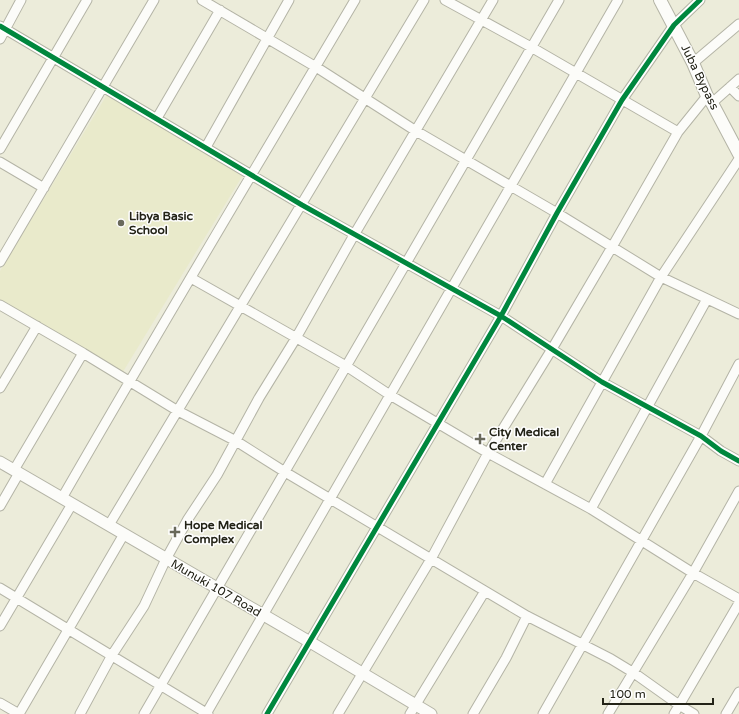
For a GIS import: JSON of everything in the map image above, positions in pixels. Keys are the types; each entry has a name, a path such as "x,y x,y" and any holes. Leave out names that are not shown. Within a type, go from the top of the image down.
{"main road":[{"name":"Juba Bypass","path":"660,0 738,152"}],"street":[{"path":"0,39 3,28 22,0"},
{"path":"0,149 87,0"},
{"path":"0,262 154,0"},
{"path":"202,0 316,67 416,131 557,213 661,277 739,314"},
{"path":"206,147 289,0"},
{"path":"62,498 128,382 355,0"},
{"path":"109,525 424,0"},
{"path":"445,0 531,47 678,132"},
{"path":"80,714 112,655 144,606 166,559 188,519 217,475 259,398 296,338 354,235 493,0"},
{"path":"144,714 558,0"},
{"path":"0,588 207,714 618,0"},
{"path":"267,714 501,316 557,213 622,100 674,25 700,0"},
{"path":"157,118 220,10"},
{"path":"693,63 739,24"},
{"path":"3,28 302,205 501,316 602,382 701,436 721,451 739,461"},
{"path":"338,714 431,559 488,453 552,349 678,132 710,100 730,87 739,79"},
{"path":"730,87 739,96"},
{"path":"545,484 661,277 738,152"},
{"path":"0,162 44,188"},
{"path":"191,278 346,366 390,395 488,453 591,509 693,573 739,599"},
{"path":"591,509 707,299"},
{"path":"0,305 83,353 128,382 178,411 236,441 377,528 527,616 634,672 679,705 694,714"},
{"path":"0,388 37,326"},
{"path":"0,506 17,472 83,353"},
{"path":"543,714 701,436 739,364"},
{"name":"Munuki 107 Road","path":"0,462 431,714"},
{"path":"608,714 693,573 739,490"},
{"path":"0,626 72,504"},
{"path":"0,703 19,714 124,534"},
{"path":"410,714 485,591"},
{"path":"674,714 739,603"},
{"path":"473,714 498,672 527,616"},
{"path":"726,714 739,692"}],"shaded area":[{"name":"Libya Basic School","path":"108,93 243,175 121,375 0,302 0,271"}],"cycle path":[{"path":"267,714 501,316 557,213 622,100 674,25 700,0"},
{"path":"0,26 302,205 501,316 602,382 701,436 721,451 739,461"}],"place":[{"name":"Libya Basic School","path":"121,223"},
{"name":"City Medical Center","path":"480,439"},
{"name":"Hope Medical Complex","path":"175,532"}]}
